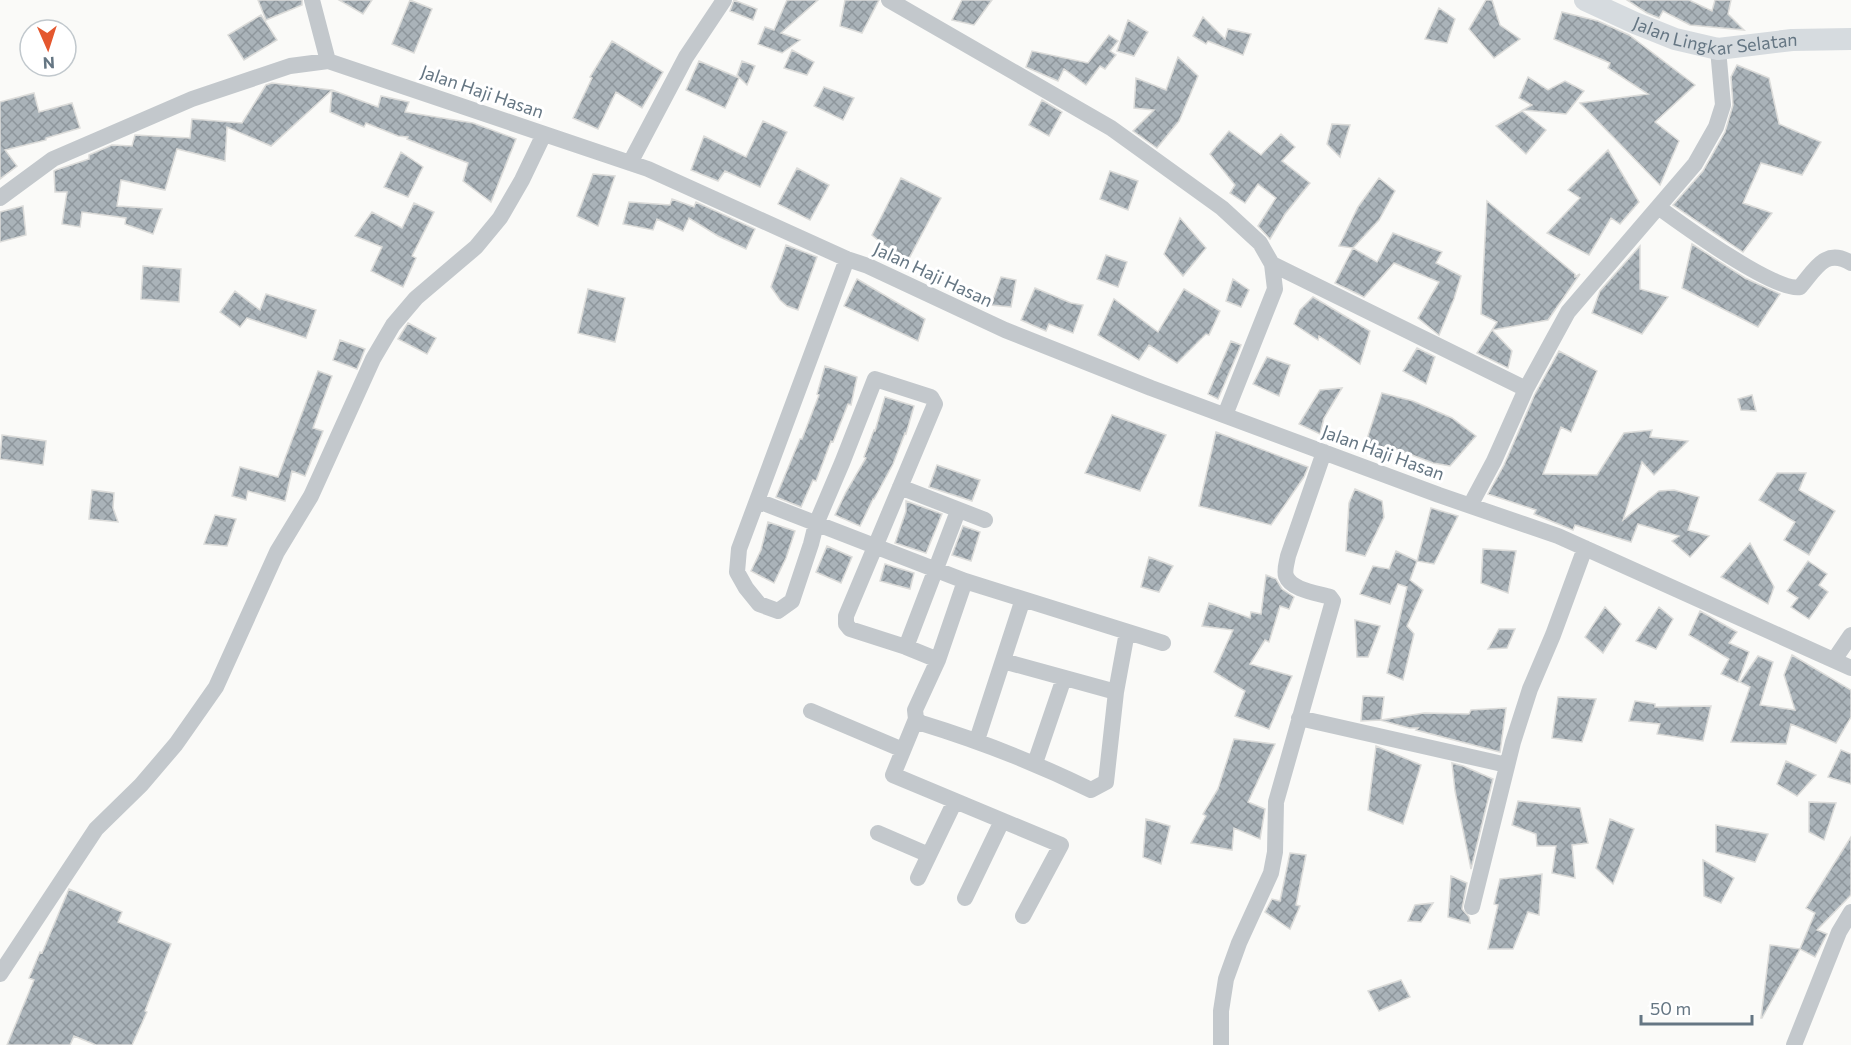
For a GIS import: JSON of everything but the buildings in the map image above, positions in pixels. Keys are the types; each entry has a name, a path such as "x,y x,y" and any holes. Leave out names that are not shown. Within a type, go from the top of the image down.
{"street":[{"path":"312,0 328,61"},
{"path":"630,163 686,57 724,0"},
{"path":"889,0 1111,128 1222,208 1260,243 1272,264 1275,289 1225,415"},
{"name":"Jalan Lingkar Selatan","path":"1585,0 1675,39 1718,49 1792,40 1851,39"},
{"path":"1471,504 1494,461 1526,389 1568,312 1695,164 1716,127 1723,105 1718,49"},
{"name":"Jalan Haji Hasan","path":"0,198 53,159 192,99 290,66 328,61 630,163 847,259 868,266 1005,330 1439,495 1471,504 1558,536 1851,668"},
{"path":"0,974 96,829 141,785 176,744 216,687 277,552 311,496 373,359 393,325 416,298 476,247 500,218 522,180 544,134"},
{"path":"1658,207 1698,236 1788,288 1800,287 1824,259 1833,257 1845,259 1851,263"},
{"path":"847,259 739,549 737,572 759,604 778,611 792,601 812,544 816,524 875,379 931,397 935,404 846,616 846,624 850,629 938,660"},
{"path":"1272,264 1526,389"},
{"path":"1221,1045 1221,1011 1226,979 1239,943 1271,873 1275,852 1276,802 1332,601 1330,597 1298,588 1289,581 1286,571 1288,556 1324,452"},
{"path":"900,487 986,520"},
{"path":"758,501 935,571 1163,644"},
{"path":"906,647 958,511"},
{"path":"1472,907 1530,689 1586,548"},
{"path":"965,581 938,660 915,710 916,719 893,775 1061,845 1023,916"},
{"path":"977,740 1023,599"},
{"path":"916,719 921,723 977,740 1035,763 1091,790 1106,782 1116,692 1127,632"},
{"path":"1834,660 1851,635"},
{"path":"1003,661 1116,692"},
{"path":"1035,763 1064,678"},
{"path":"811,711 903,750"},
{"path":"1299,718 1508,765"},
{"path":"918,878 955,801"},
{"path":"965,898 1002,820"},
{"path":"878,833 929,855"},
{"path":"1794,1045 1839,932 1851,912"}]}
